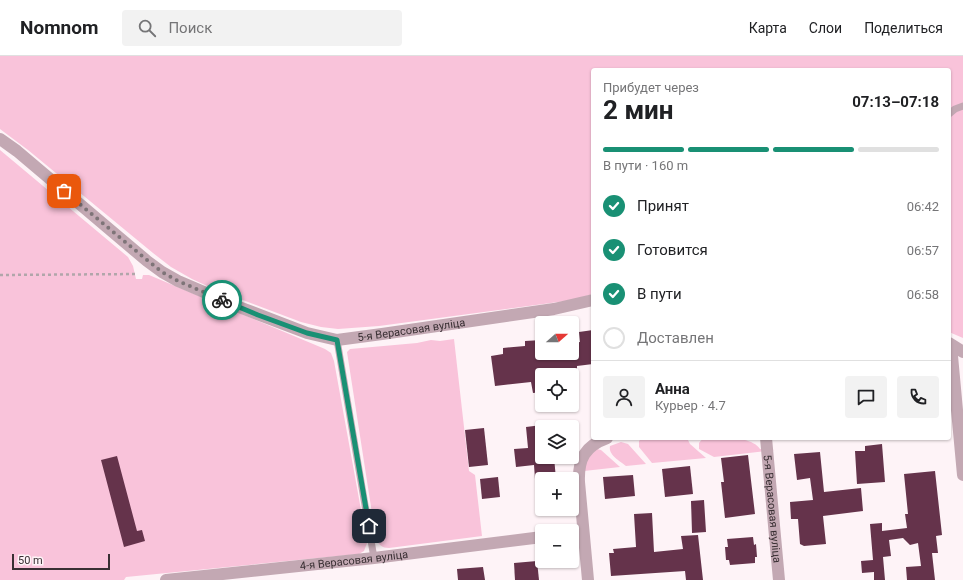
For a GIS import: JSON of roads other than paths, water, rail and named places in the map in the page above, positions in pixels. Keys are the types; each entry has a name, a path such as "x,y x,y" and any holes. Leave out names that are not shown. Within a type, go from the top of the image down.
{"street":[{"name":"5-я Верасовая вуліца","path":"0,139 17,151 147,260 166,274 178,281 258,315 307,333 337,340 554,309 591,300"},
{"path":"951,345 963,352"},
{"path":"951,354 963,475"},
{"path":"578,524 580,467 586,452 596,443 603,440"},
{"name":"5-я Верасовая вуліца","path":"765,440 779,580"},
{"path":"579,537 588,580"},
{"name":"4-я Верасовая вуліца","path":"166,580 374,558 535,538"}],"lane":[{"path":"951,112 963,106"},
{"path":"337,340 374,558"}]}
